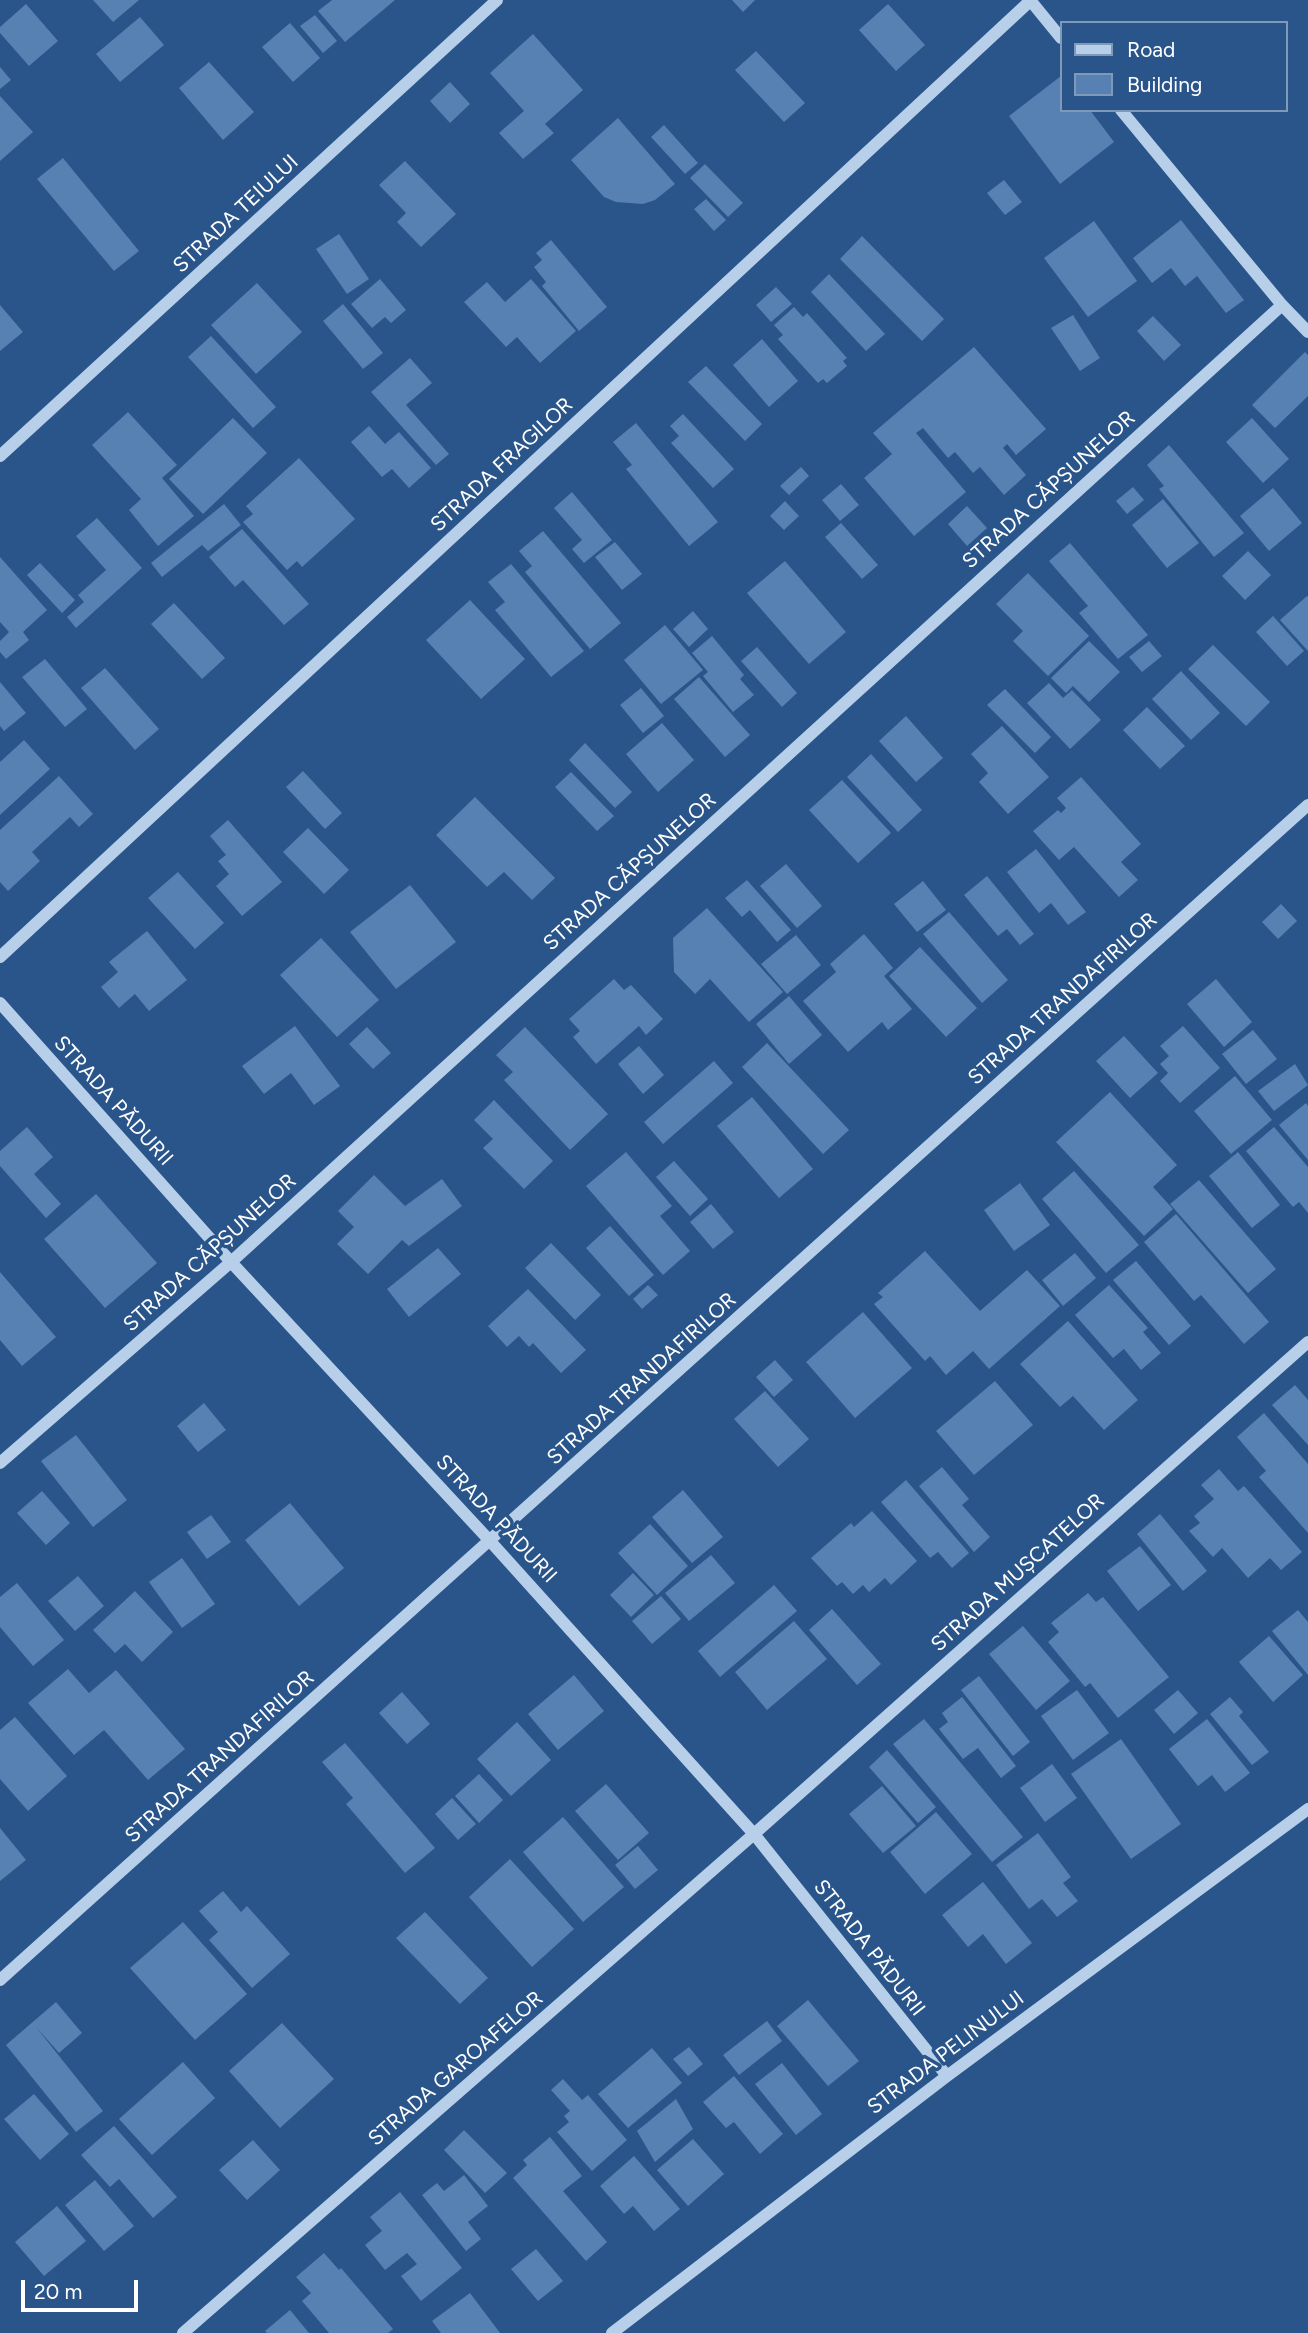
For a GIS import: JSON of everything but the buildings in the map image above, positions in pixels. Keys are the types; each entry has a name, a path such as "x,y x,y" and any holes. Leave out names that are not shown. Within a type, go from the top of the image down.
{"street":[{"name":"STRADA TEIULUI","path":"0,456 497,0"},
{"path":"1030,0 1060,37"},
{"name":"STRADA FRAGILOR","path":"0,957 1030,0"},
{"path":"1123,112 1282,305 1308,332"},
{"name":"STRADA CĂPȘUNELOR","path":"0,1463 231,1262 1282,305"},
{"name":"STRADA TRANDAFIRILOR","path":"0,1980 1308,805"},
{"name":"STRADA PĂDURII","path":"0,1003 231,1262 490,1541 754,1834 947,2076"},
{"name":"STRADA MUȘCATELOR","path":"754,1834 1308,1342"},
{"name":"STRADA PELINULUI","path":"611,2333 947,2076 1308,1809"},
{"name":"STRADA GAROAFELOR","path":"183,2333 754,1834"}]}
